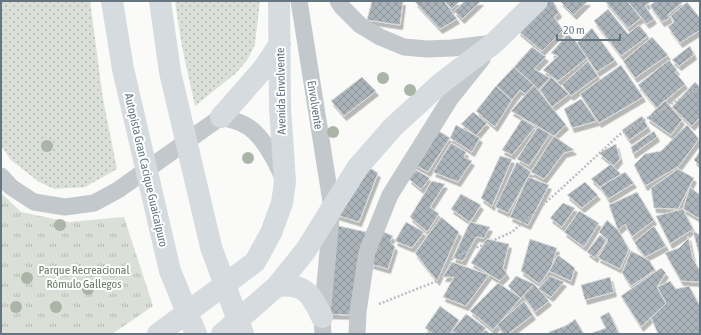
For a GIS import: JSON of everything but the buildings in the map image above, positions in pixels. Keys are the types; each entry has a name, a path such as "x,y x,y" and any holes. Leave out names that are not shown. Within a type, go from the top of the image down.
{"main road":[{"name":"Autopista Gran Cacique Guaicaipuro","path":"112,1 123,69 170,271 196,334"},
{"path":"160,1 170,72 211,247 243,334"},
{"name":"Avenida Envolvente","path":"158,334 255,262 271,233 282,204 285,182 280,107 279,1"},
{"path":"222,334 277,286 306,250 358,167 393,127 440,84 494,43 537,1"},
{"path":"221,117 263,69 280,44"},
{"path":"277,286 287,285 305,290 317,307 322,325"}],"street":[{"name":"Envolvente","path":"299,1 332,208 322,325"},
{"path":"338,1 360,25 380,38 404,47 426,49 452,48 494,43"},
{"path":"357,334 358,312 367,252 390,195 450,99 494,43"},
{"path":"1,176 11,187 34,202 65,207 94,203 118,190 221,117 245,125 256,133 268,150 285,182"}],"path":[{"path":"358,312 437,281 453,258 512,232 619,135 700,87"}],"green space":[{"path":"1,1 90,1 103,99 117,169 85,187 55,189 39,182 11,160 1,146"},
{"path":"175,1 260,1 255,44 248,59 236,73 195,106 182,47"},
{"name":"Parque Recreacional Rómulo Gallegos","path":"1,193 21,212 69,222 124,217 153,306 112,334 1,334"}]}
